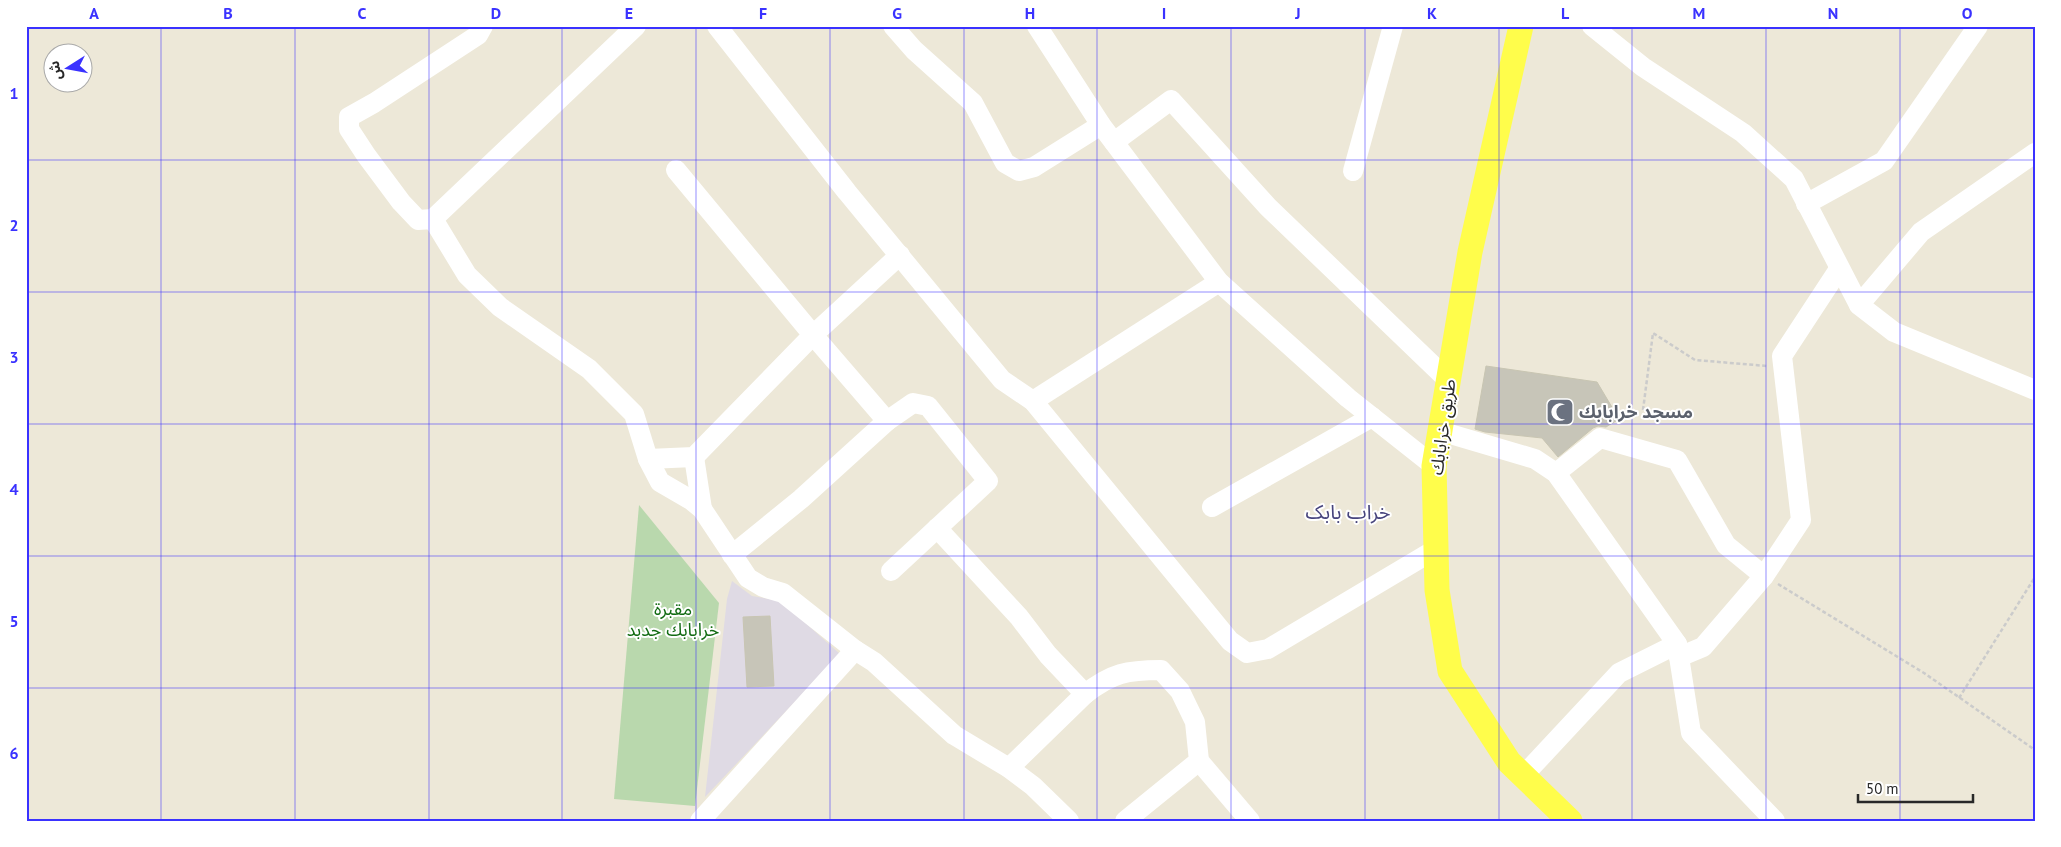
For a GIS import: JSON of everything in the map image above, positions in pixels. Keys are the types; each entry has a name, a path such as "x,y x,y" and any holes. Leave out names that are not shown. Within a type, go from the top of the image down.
{"main road":[{"name":"طريق خرابابك","path":"1517,31 1470,252 1434,466 1437,590 1450,671 1509,762 1570,821"}],"street":[{"path":"483,26 478,35 374,103 349,117 349,130 401,202 418,220 433,219 636,26"},
{"path":"717,26 847,192 1002,380 1033,401 1230,641 1247,653 1268,650 1436,549"},
{"path":"893,26 914,50 973,103 1005,163 1019,171 1034,167 1101,125"},
{"path":"1353,171 1393,26"},
{"path":"1592,26 1642,67 1743,133 1794,179 1858,306 1894,332 2035,390"},
{"path":"1806,204 1884,161 1978,26"},
{"path":"1041,28 1101,125 1219,282 1348,398 1434,466"},
{"path":"1114,142 1171,100 1268,207 1449,381"},
{"path":"1858,306 1921,232 2035,153"},
{"path":"676,170 887,421"},
{"path":"433,219 467,276 500,307 589,369 634,414 648,459 660,482 691,500 702,509 748,578 763,587 783,593 855,650 874,662 954,735 1009,768 1033,786 1069,821"},
{"path":"648,459 694,457 813,335 900,255"},
{"path":"1523,776 1619,673 1678,650 1703,647 1764,576 1801,520 1782,356 1839,269"},
{"path":"1033,401 1219,282"},
{"path":"732,555 801,499 887,421 913,403 928,406 988,480 891,570"},
{"path":"1212,506 1372,417"},
{"path":"1440,431 1535,459 1556,473 1678,650 1691,733 1775,821"},
{"path":"1556,473 1600,438 1677,460 1726,545 1764,576"},
{"path":"694,457 702,509"},
{"path":"937,528 1019,617 1048,655 1085,694"},
{"path":"700,821 855,650"},
{"path":"1009,768 1085,694 1103,680 1133,670 1161,670 1180,691 1195,722 1199,761 1250,821"},
{"path":"1125,821 1199,761"}],"path":[{"path":"1643,410 1654,333 1694,360 1783,367"},
{"path":"1764,576 1924,673 2035,750"},
{"path":"1959,698 2035,578"}],"shaded area":[{"path":"732,581 752,596 781,601 840,654 705,797 727,599"}],"green space":[{"name":"مقبرة خرابابك جدبد","path":"639,505 719,603 695,806 614,799"}],"building":[{"path":"1486,366 1597,382 1619,419 1606,427 1598,426 1593,428 1558,457 1542,438 1485,432 1475,429"},
{"path":"770,616 774,686 747,687 743,617"}],"place":[{"name":"مسجد خرابابك","path":"1560,412"}],"district":[{"name":"خراب بابک","path":"1348,512"}]}
